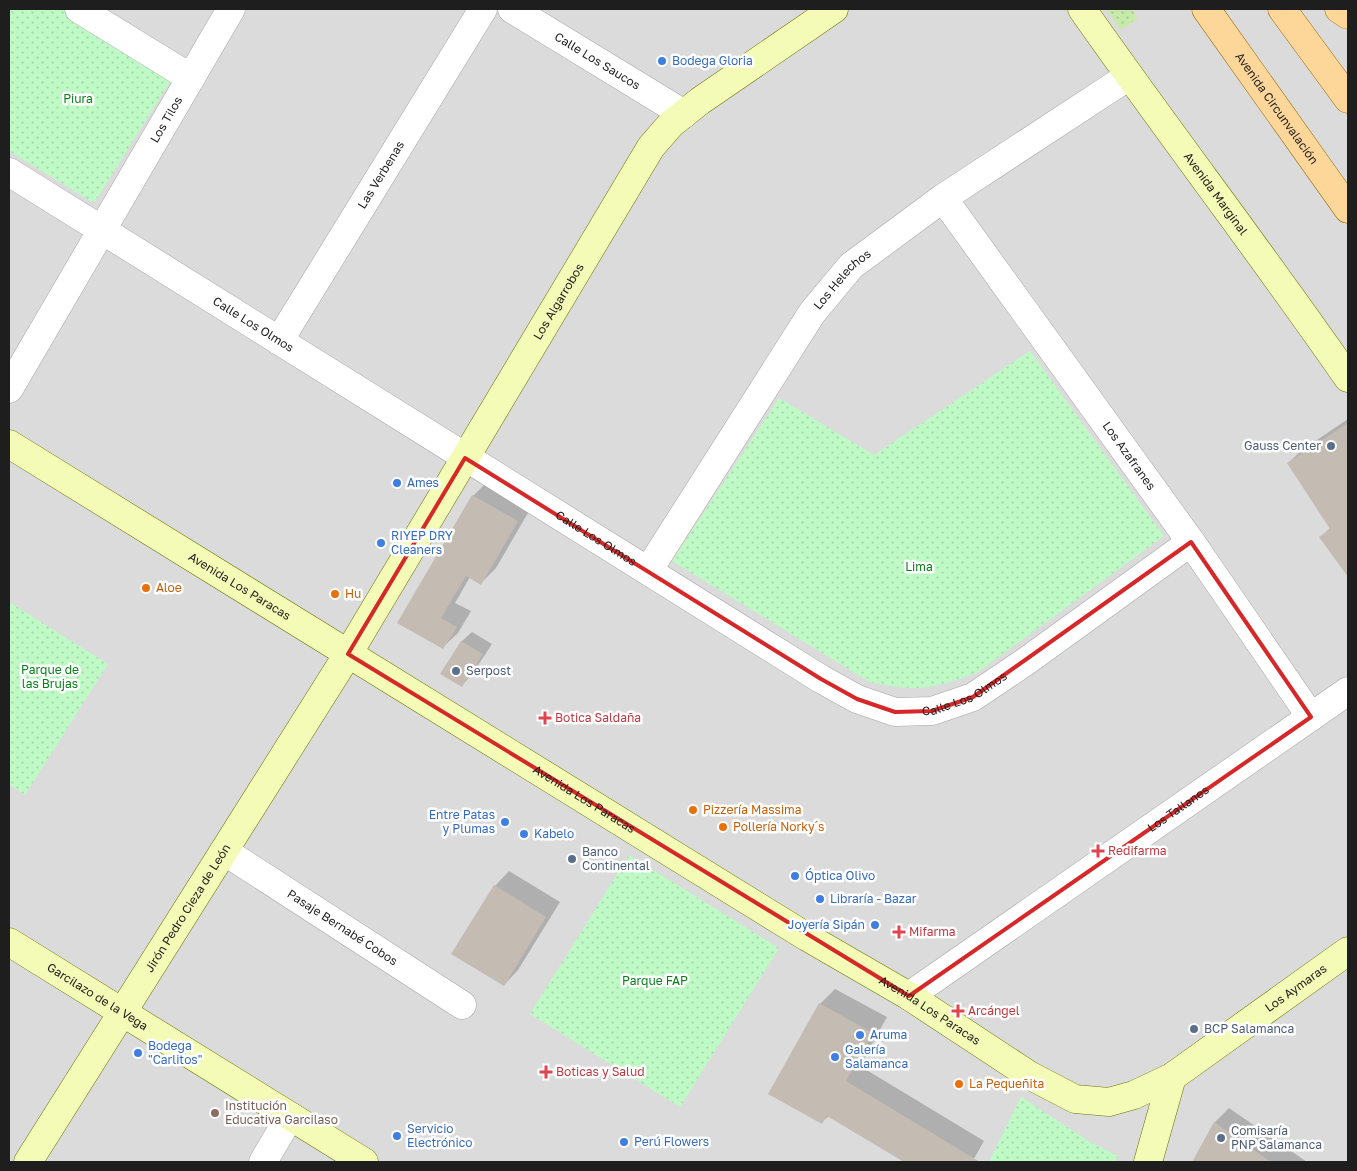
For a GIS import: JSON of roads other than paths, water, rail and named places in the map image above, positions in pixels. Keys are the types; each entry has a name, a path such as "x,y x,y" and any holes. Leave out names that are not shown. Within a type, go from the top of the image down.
{"main road":[{"name":"Avenida Circunvalación","path":"1206,9 1348,209"},
{"path":"1282,9 1348,99"},
{"path":"1339,9 1348,15"}],"street":[{"path":"79,9 190,78"},
{"name":"Los Tilos","path":"9,389 231,9"},
{"name":"Las Verbenas","path":"279,341 483,9"},
{"name":"Calle Los Saucos","path":"512,9 684,114"},
{"name":"Los Algarrobos","path":"348,654 651,148 670,124 834,9"},
{"name":"Avenida Marginal","path":"1082,9 1348,378"},
{"name":"Los Helechos","path":"648,571 812,313 851,266 943,198 1129,76"},
{"name":"Calle Los Olmos","path":"9,172 821,679 857,699 895,712 932,711 973,697 1191,542"},
{"name":"Los Azafranes","path":"943,198 1191,542 1310,717"},
{"name":"Avenida Los Paracas","path":"9,444 806,936 909,996 1029,1076 1076,1099 1109,1102 1134,1095 1172,1077"},
{"name":"Jirón Pedro Cieza de León","path":"28,1162 348,654"},
{"name":"Los Tallanes","path":"909,996 1348,691"},
{"name":"Pasaje Bernabé Cobos","path":"224,851 462,1004"},
{"name":"Garcilazo de la Vega","path":"9,942 364,1162"},
{"name":"Los Aymaras","path":"1172,1077 1348,951"},
{"path":"1148,1162 1172,1077"},
{"path":"263,1162 290,1116"}],"place":[{"name":"Bodega Gloria","path":"662,61"},
{"name":"Gauss Center","path":"1331,446"},
{"name":"Ames","path":"397,483"},
{"name":"RIYEP DRY Cleaners","path":"381,543"},
{"name":"Aloe","path":"146,588"},
{"name":"Hu","path":"335,594"},
{"name":"Serpost","path":"456,671"},
{"name":"Botica Saldaña","path":"545,718"},
{"name":"Pizzería Massima","path":"693,810"},
{"name":"Entre Patas y Plumas","path":"505,822"},
{"name":"Pollería Norky´s","path":"723,827"},
{"name":"Kabelo","path":"524,834"},
{"name":"Redifarma","path":"1098,851"},
{"name":"Banco Continental","path":"572,859"},
{"name":"Óptica Olivo","path":"795,876"},
{"name":"Libraría - Bazar","path":"820,899"},
{"name":"Joyería Sipán","path":"875,925"},
{"name":"Mifarma","path":"899,932"},
{"name":"Arcángel","path":"958,1011"},
{"name":"BCP Salamanca","path":"1194,1029"},
{"name":"Aruma","path":"860,1035"},
{"name":"Bodega \"Carlitos\"","path":"138,1053"},
{"name":"Galería Salamanca","path":"835,1057"},
{"name":"Boticas y Salud","path":"546,1072"},
{"name":"La Pequeñita","path":"959,1084"},
{"name":"Institución Educativa Garcilaso","path":"215,1113"},
{"name":"Servicio Electrónico","path":"397,1136"},
{"name":"Comisaría PNP Salamanca","path":"1221,1138"},
{"name":"Perú Flowers","path":"624,1142"}],"park label":[{"name":"Piura","path":"78,99"},
{"name":"Lima","path":"919,567"},
{"name":"Parque de las Brujas","path":"50,677"},
{"name":"Parque FAP","path":"655,981"}]}
